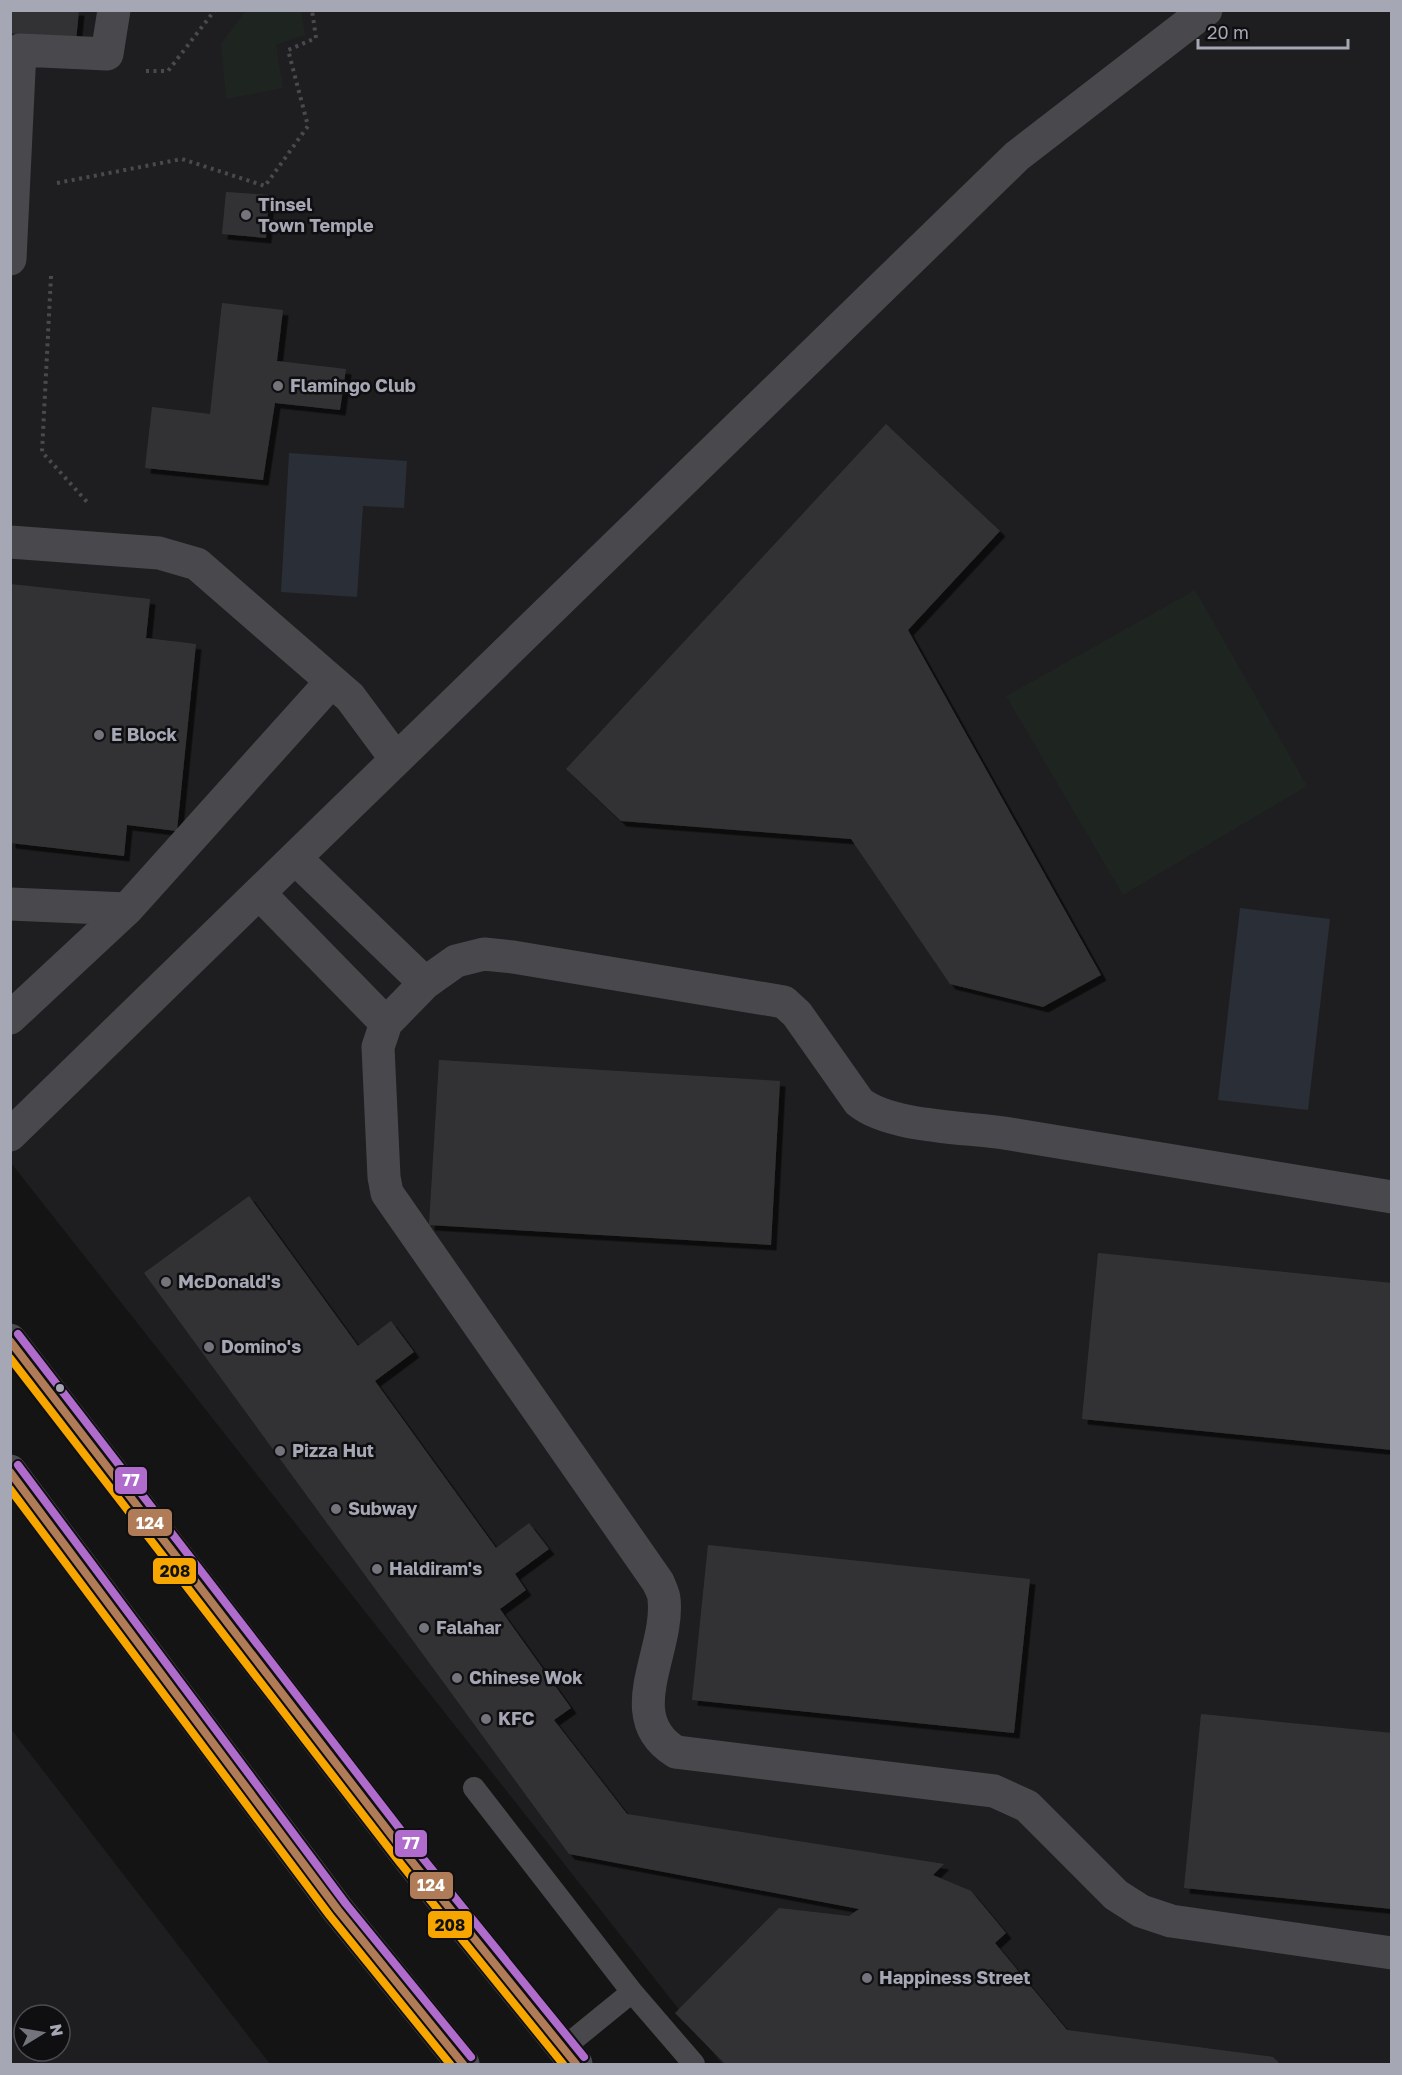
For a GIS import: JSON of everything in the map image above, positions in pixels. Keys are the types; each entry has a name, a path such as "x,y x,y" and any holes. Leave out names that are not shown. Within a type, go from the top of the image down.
{"main road":[{"path":"10,1340 409,1858 569,2057"},
{"path":"10,1471 338,1910 463,2064"}],"street":[{"path":"10,260 20,50 107,54 114,10"},
{"path":"10,1135 1017,156 1206,10"},
{"path":"10,542 159,553 197,564 350,697 396,759"},
{"path":"14,1008 127,909 331,681"},
{"path":"295,858 424,983"},
{"path":"259,893 386,1023"},
{"path":"10,904 127,909"},
{"path":"1392,1197 1001,1133 891,1118 872,1112 859,1102 797,1014 784,1002 513,957 484,954 456,961 424,983 386,1023 378,1047 384,1177 387,1193 658,1582 664,1599 663,1619 647,1703 649,1720 662,1743 676,1752 994,1791 1027,1806 1116,1895 1141,1911 1171,1921 1392,1953"}],"lane":[{"path":"474,1788 632,1992 694,2064"},
{"path":"569,2057 632,1992"}],"path":[{"path":"54,184 182,159 264,186 308,126 288,50 316,39 312,10"},
{"path":"52,264 42,452 131,551"}],"shaded area":[{"path":"246,10 301,11 305,35 276,45 283,88 226,99 221,44"},
{"path":"11,11 1391,11 1391,2064 722,2064 11,1163"},
{"path":"289,453 407,461 404,508 363,506 357,597 281,592"},
{"path":"1195,590 1307,786 1123,895 1006,696"},
{"path":"1240,908 1330,919 1308,1110 1218,1100"},
{"path":"10,1729 11,1729 270,2064 11,2064"}],"building":[{"path":"10,10 79,10 76,41 10,33"},
{"name":"Tinsel Town Temple","path":"226,192 269,195 266,238 222,234"},
{"name":"Flamingo Club","path":"222,303 283,310 277,361 346,369 340,410 275,403 263,480 145,468 152,407 210,414"},
{"path":"886,424 1000,531 908,630 1101,975 1043,1007 950,984 851,839 621,821 566,769"},
{"name":"E Block","path":"10,584 150,599 146,638 196,644 177,831 127,825 124,856 10,843"},
{"path":"439,1060 780,1081 771,1245 429,1225"},
{"path":"249,1196 358,1346 391,1321 414,1352 375,1381 496,1548 529,1523 549,1549 515,1574 526,1590 500,1609 571,1708 554,1720 627,1814 944,1864 933,1875 971,1891 1006,1933 995,1943 1067,2030 1273,2057 1280,2064 725,2064 675,2013 779,1908 849,1916 859,1909 569,1854 144,1273"},
{"path":"1098,1253 1392,1283 1392,1450 1082,1419"},
{"path":"708,1545 1030,1579 1014,1733 692,1700"},
{"path":"1201,1714 1392,1733 1392,1909 1184,1888"}],"transit line":[{"name":"77","path":"18,1334 417,1851 584,2057"},
{"name":"124","path":"10,1341 409,1858 576,2064"},
{"name":"208","path":"10,1358 401,1864 563,2064"},
{"name":"77","path":"18,1465 346,1904 471,2057"},
{"name":"124","path":"10,1472 338,1910 463,2064"},
{"name":"208","path":"10,1489 330,1916 450,2064"}],"place":[{"name":"Tinsel Town Temple","path":"246,215"},
{"name":"Flamingo Club","path":"278,386"},
{"name":"E Block","path":"99,735"},
{"name":"McDonald's","path":"166,1282"},
{"name":"Domino's","path":"209,1347"},
{"name":"Pizza Hut","path":"280,1451"},
{"name":"Subway","path":"336,1509"},
{"name":"Haldiram's","path":"377,1569"},
{"name":"Falahar","path":"424,1628"},
{"name":"Chinese Wok","path":"457,1678"},
{"name":"KFC","path":"486,1719"},
{"name":"Happiness Street","path":"867,1978"}]}
